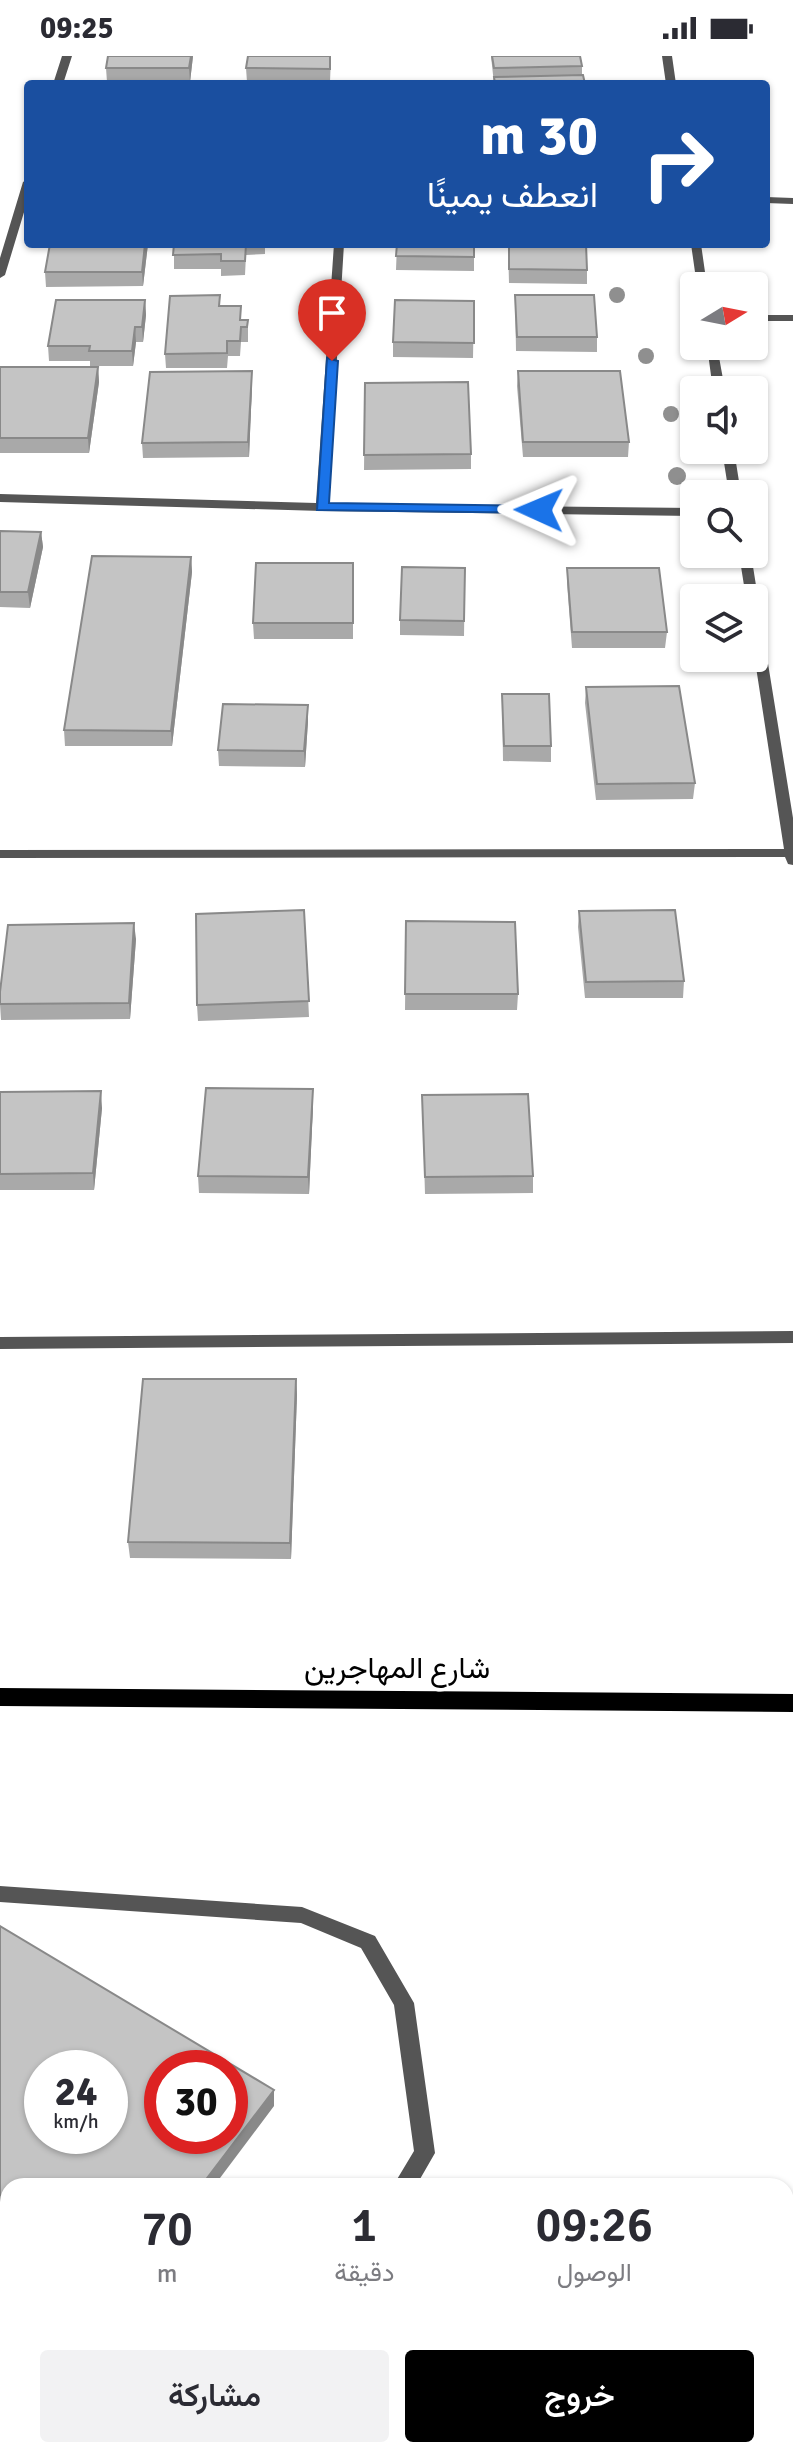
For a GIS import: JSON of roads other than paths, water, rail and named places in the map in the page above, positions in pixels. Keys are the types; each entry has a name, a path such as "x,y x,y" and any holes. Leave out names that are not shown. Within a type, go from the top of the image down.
{"main road":[{"name":"شارع المهاجرين","path":"0,1697 793,1703"}],"street":[{"path":"59,80 67,56"},
{"path":"667,56 670,80"},
{"path":"0,275 24,196"},
{"path":"770,200 793,201"},
{"path":"322,507 339,248"},
{"path":"697,248 700,272"},
{"path":"768,318 793,318"},
{"path":"0,498 322,507 680,512"},
{"path":"0,854 793,856 763,672"},
{"path":"0,1343 793,1337"},
{"path":"0,1894 302,1915 368,1942 404,2003 425,2153 409,2178"}]}
